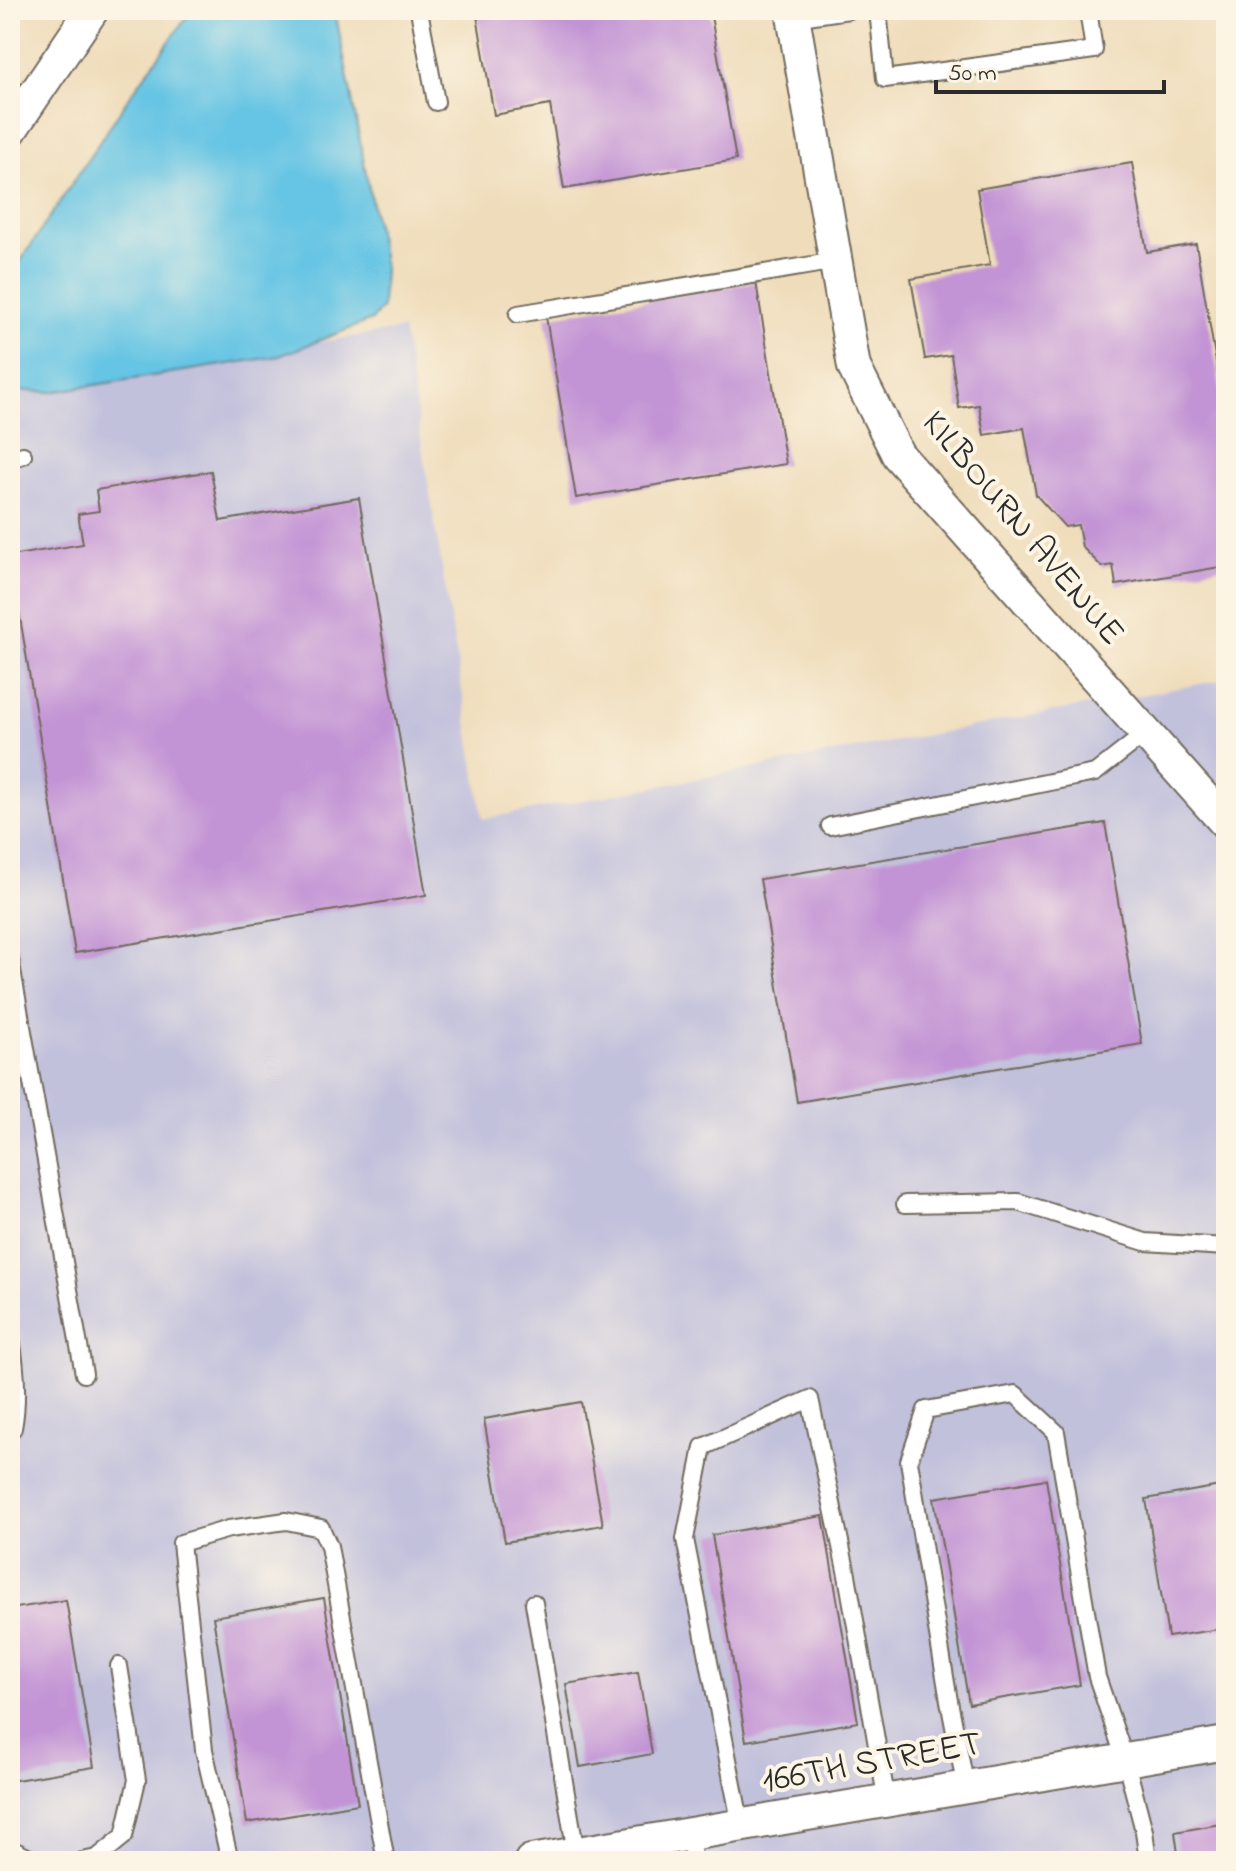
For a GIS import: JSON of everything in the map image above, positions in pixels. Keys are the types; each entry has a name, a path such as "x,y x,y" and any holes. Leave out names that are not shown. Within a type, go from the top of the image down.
{"street":[{"path":"10,131 92,10"},
{"name":"KILBOURN AVENUE","path":"792,14 854,367 898,455 1226,823"},
{"name":"166TH STREET","path":"531,1861 691,1848 741,1826 1226,1743"}],"lane":[{"path":"419,10 436,102"},
{"path":"792,14 849,10"},
{"path":"878,10 885,79 1094,50 1088,10"},
{"path":"518,314 836,261"},
{"path":"830,826 1095,773 1146,733"},
{"path":"10,959 84,1374"},
{"path":"905,1204 1018,1202 1145,1242 1226,1247"},
{"path":"10,1334 16,1363 17,1408 13,1428 10,1429"},
{"path":"966,1788 909,1461 926,1410 1015,1394 1056,1432 1097,1677 1126,1762 1144,1831 1148,1861"},
{"path":"741,1826 685,1539 703,1447 810,1399 847,1575 887,1802"},
{"path":"230,1861 204,1750 181,1543 229,1529 286,1521 321,1528 329,1546 386,1861"},
{"path":"534,1603 587,1855"},
{"path":"82,1861 97,1858 124,1836 137,1780 119,1666"},
{"path":"10,1853 17,1852 35,1861"}],"shaded area":[{"path":"403,329 483,819 1226,679 1226,1861 10,1861 10,390"}],"water":[{"path":"192,10 335,10 384,267 382,308 372,320 279,356 50,392 10,390 10,277 130,96"}],"building":[{"path":"476,10 710,10 736,160 564,189 550,105 494,115"},
{"path":"1132,163 1147,252 1196,244 1226,421 1226,566 1116,585 1113,565 1102,567 1082,547 1078,525 1065,527 1036,495 1024,428 984,435 979,405 959,408 951,355 925,359 911,279 990,265 977,189"},
{"path":"756,282 786,464 576,498 546,317"},
{"path":"211,471 220,521 359,498 426,895 75,953 10,556 83,544 78,514 99,511 96,490"},
{"path":"1105,823 1142,1044 797,1102 760,879"},
{"path":"581,1402 603,1525 505,1542 484,1419"},
{"path":"1046,1479 1080,1685 969,1704 934,1498"},
{"path":"1226,1485 1226,1628 1168,1637 1146,1499"},
{"path":"823,1516 858,1722 746,1741 712,1535"},
{"path":"324,1598 358,1804 247,1823 213,1617"},
{"path":"66,1600 94,1767 10,1781 10,1609"},
{"path":"638,1672 652,1754 580,1767 566,1684"},
{"path":"1226,1823 1226,1861 1179,1861 1175,1832"}]}
